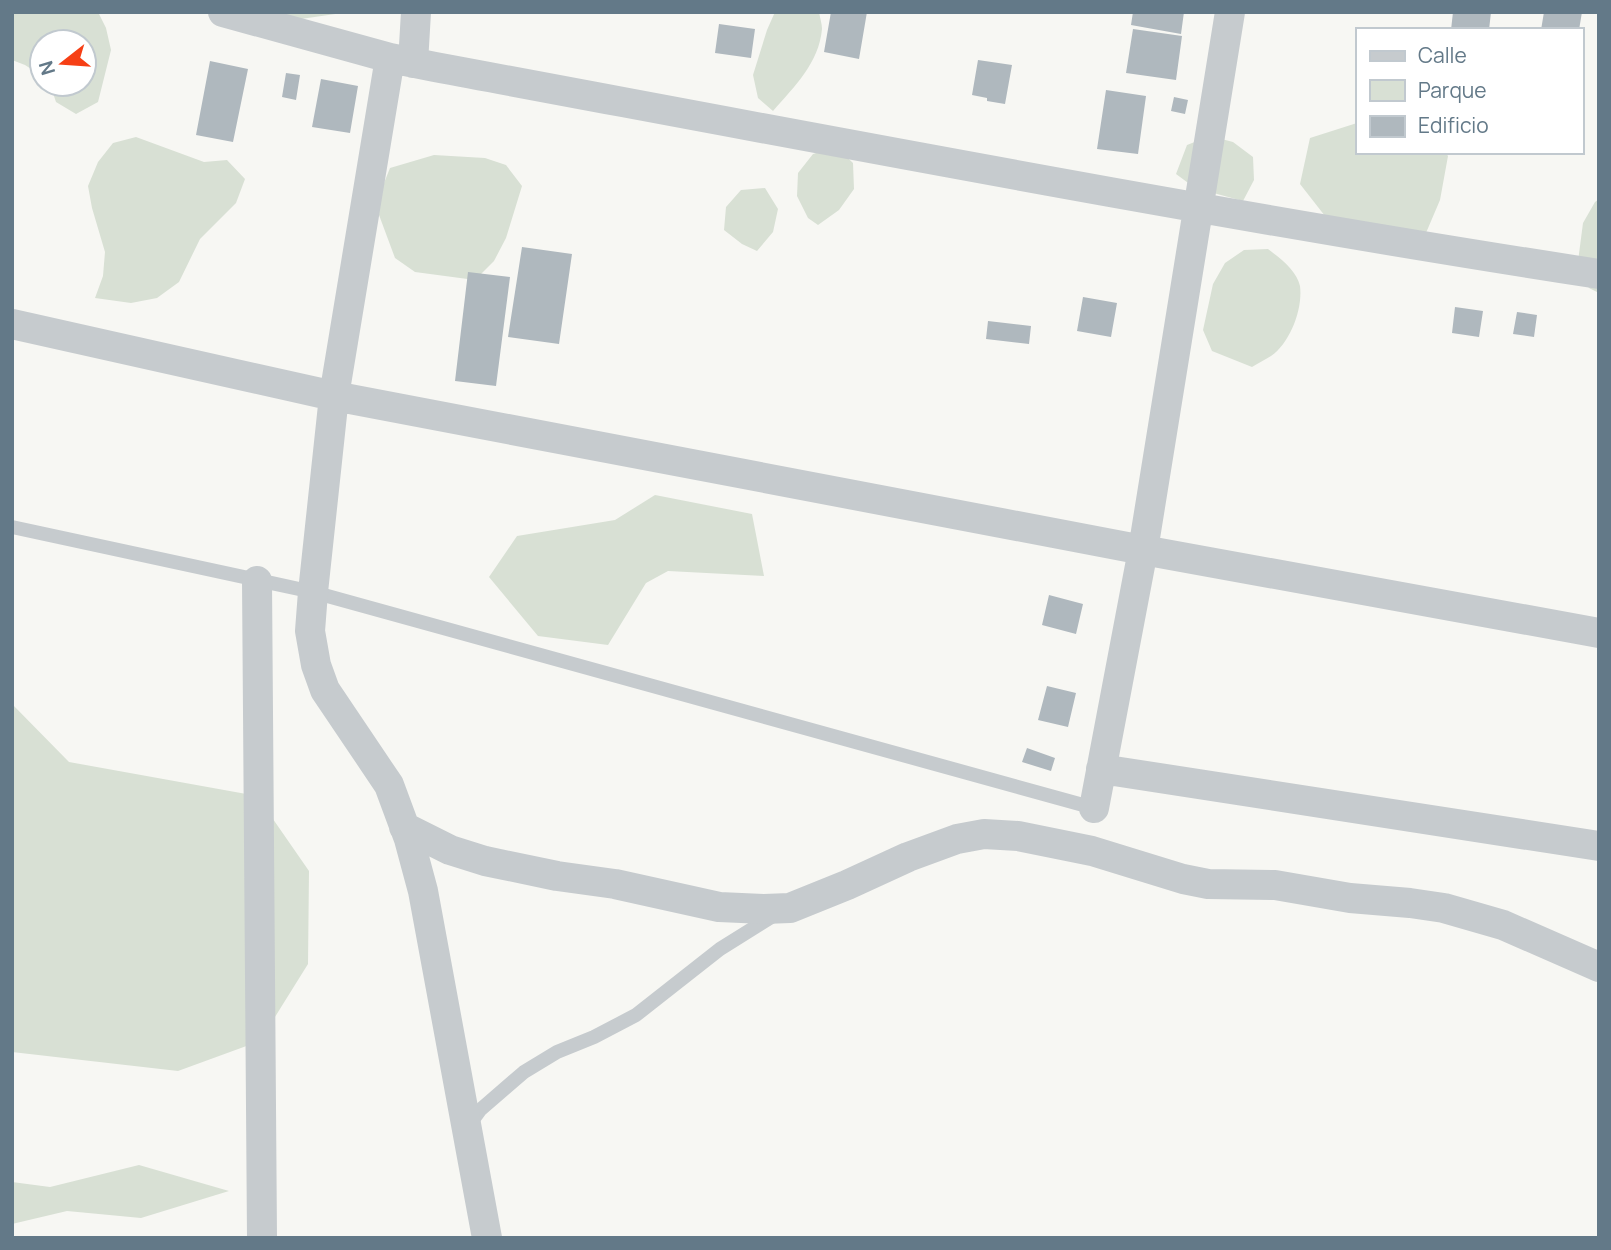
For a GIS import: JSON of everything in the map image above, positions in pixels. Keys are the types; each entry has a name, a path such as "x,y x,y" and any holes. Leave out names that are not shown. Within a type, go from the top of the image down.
{"street":[{"path":"223,12 401,60 1198,209 1599,274"},
{"path":"416,12 401,60 334,396 310,631 316,665 325,690 389,785 423,891 486,1238"},
{"path":"1094,808 1143,550 1230,12"},
{"path":"12,324 334,396 1143,550 1599,633"},
{"path":"257,581 262,1238"},
{"path":"1101,769 1599,846"},
{"path":"404,827 450,850 485,862 615,884 719,907 764,909 786,908 957,839 984,834 1018,836 1091,851 1208,884 1275,885 1350,898 1444,908 1503,925 1599,967"}],"lane":[{"path":"12,527 313,593 1094,808"},
{"path":"466,1129 480,1110 524,1072 557,1052 594,1037 636,1015 681,978 749,929 786,908"}],"green space":[{"path":"12,12 98,12 106,28 111,50 98,102 76,114 56,102 55,98 98,98 98,28 28,28 28,67 12,60"},
{"path":"278,12 349,12 294,20"},
{"path":"775,12 819,12 822,29 811,64 773,111 758,98 753,75"},
{"path":"1356,123 1356,154 1446,154 1440,200 1420,247 1332,225 1300,184 1310,138"},
{"path":"1210,136 1233,142 1253,157 1254,180 1243,201 1195,188 1176,174 1187,145"},
{"path":"136,137 204,162 227,160 245,179 236,203 200,239 179,282 157,298 131,303 95,298 103,276 105,252 88,186 98,162 113,143"},
{"path":"836,147 853,163 854,189 839,210 818,225 808,218 797,196 798,173 813,154"},
{"path":"434,155 485,158 506,165 522,186 506,238 494,261 475,280 415,272 395,258 379,215 380,193 390,168"},
{"path":"765,188 778,209 773,232 757,251 742,244 724,230 726,207 741,190"},
{"path":"1599,199 1599,293 1589,288 1577,269 1583,223"},
{"path":"1268,249 1287,265 1298,280 1299,305 1294,325 1284,343 1271,356 1252,367 1212,351 1203,330 1213,284 1225,263 1244,250"},
{"path":"655,495 752,514 764,576 668,571 646,583 608,645 538,636 489,577 517,536 615,520"},
{"path":"12,704 69,762 257,796 309,871 308,964 260,1041 178,1071 12,1052"},
{"path":"139,1165 229,1191 141,1218 67,1211 12,1224 12,1182 50,1187"}],"building":[{"path":"831,12 867,12 859,59 824,52"},
{"path":"1133,12 1184,12 1181,34 1131,25"},
{"path":"1453,12 1491,12 1489,28 1451,28"},
{"path":"1544,12 1582,12 1579,28 1541,28"},
{"path":"719,24 755,29 751,58 715,53"},
{"path":"1133,29 1182,36 1176,80 1126,73"},
{"path":"978,60 1012,65 1005,104 972,95"},
{"path":"210,61 248,69 233,142 196,135"},
{"path":"286,73 300,75 296,100 282,97"},
{"path":"321,79 358,86 350,133 312,127"},
{"path":"1106,90 1146,96 1138,154 1097,149"},
{"path":"1174,97 1188,100 1185,114 1171,111"},
{"path":"522,247 572,254 559,344 508,337"},
{"path":"468,272 510,277 496,386 455,381"},
{"path":"1083,297 1117,303 1111,337 1077,331"},
{"path":"1455,307 1483,311 1479,337 1452,333"},
{"path":"1517,312 1537,315 1534,337 1513,334"},
{"path":"988,321 1031,326 1029,344 986,339"},
{"path":"1049,595 1083,604 1076,634 1042,625"},
{"path":"1047,686 1076,693 1068,727 1038,720"},
{"path":"1027,748 1055,758 1051,771 1022,762"}]}
